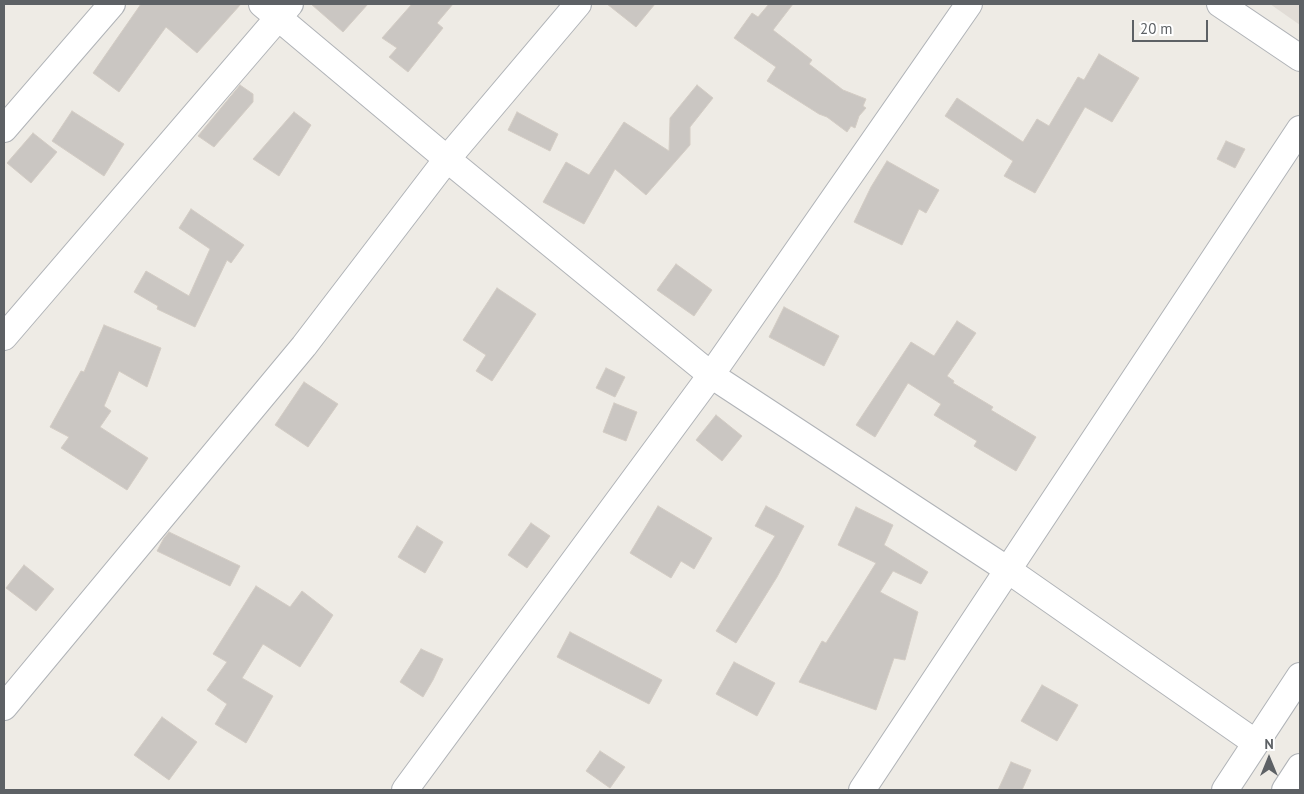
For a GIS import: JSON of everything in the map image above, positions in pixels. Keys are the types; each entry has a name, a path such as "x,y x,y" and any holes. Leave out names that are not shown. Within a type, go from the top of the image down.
{"street":[{"path":"4,129 112,4"},
{"path":"4,708 304,346 447,159 578,4"},
{"path":"406,790 711,375 969,4"},
{"path":"1220,4 1300,58"},
{"path":"4,337 277,9 447,159 711,375 1008,570 1256,743"},
{"path":"862,790 1300,129"},
{"path":"1225,790 1300,676"},
{"path":"1285,790 1300,767"}],"shaded area":[{"path":"1270,4 1300,4 1300,25"}],"building":[{"path":"141,4 241,4 197,53 166,27 119,92 93,73"},
{"path":"311,4 368,4 343,32"},
{"path":"412,4 453,4 437,23 443,28 408,72 389,57 397,48 382,38"},
{"path":"607,4 655,4 636,27"},
{"path":"769,4 793,4 773,30 812,60 809,64 843,90 866,99 863,106 866,108 859,116 855,128 851,126 847,132 827,117 819,114 767,81 776,67 734,38 752,13 758,17"},
{"path":"1099,54 1139,78 1112,122 1085,107 1035,193 1004,176 1013,161 945,116 957,98 1023,142 1037,119 1049,126 1078,77 1084,80"},
{"path":"240,85 253,94 253,102 214,147 198,136"},
{"path":"697,85 713,98 690,127 690,145 646,195 615,169 584,224 543,202 566,162 589,175 624,122 669,151 670,118"},
{"path":"72,111 124,144 104,176 52,141"},
{"path":"294,112 311,125 279,176 253,159"},
{"path":"517,112 558,134 550,151 508,130"},
{"path":"33,133 57,152 31,183 7,163"},
{"path":"1226,141 1245,149 1235,168 1217,159"},
{"path":"887,161 939,190 926,213 919,209 902,245 854,222 871,187"},
{"path":"191,209 244,245 231,263 227,260 195,327 157,309 158,306 134,292 146,271 189,296 210,249 179,228"},
{"path":"676,264 712,290 694,316 657,290"},
{"path":"497,288 536,314 492,381 476,371 486,355 463,340"},
{"path":"784,307 839,336 824,366 769,337"},
{"path":"957,321 976,333 947,376 954,381 953,383 993,407 991,410 1036,437 1016,471 974,446 977,441 934,415 941,404 908,383 875,437 856,425 911,342 934,356"},
{"path":"104,325 161,348 147,387 119,371 104,406 111,411 100,427 148,458 127,490 61,448 69,437 50,427 81,371 84,372"},
{"path":"606,368 625,377 615,397 596,388"},
{"path":"304,382 338,404 308,447 275,425"},
{"path":"614,403 637,412 626,441 603,432"},
{"path":"716,415 742,436 722,461 696,440"},
{"path":"658,506 712,538 694,569 681,561 671,578 630,553"},
{"path":"766,506 804,526 777,577 736,643 716,631 775,536 755,526"},
{"path":"856,507 893,525 884,545 928,572 921,584 893,571 880,592 918,612 905,660 894,658 876,710 799,682 822,641 826,643 876,563 838,545"},
{"path":"531,523 550,536 527,568 508,555"},
{"path":"417,526 443,542 425,573 398,557"},
{"path":"169,532 240,566 230,586 157,551"},
{"path":"24,565 54,589 36,611 6,588"},
{"path":"256,586 290,607 302,591 333,615 300,667 263,644 242,678 273,696 246,743 215,724 227,704 207,690 227,662 213,654"},
{"path":"570,632 662,680 649,704 557,657"},
{"path":"421,649 443,659 423,697 400,682"},
{"path":"734,662 775,683 757,716 716,694"},
{"path":"1042,685 1078,705 1057,741 1021,721"},
{"path":"162,717 197,742 169,780 134,755"},
{"path":"600,751 625,767 610,788 586,771"},
{"path":"1011,762 1031,770 1022,790 998,790"}]}
